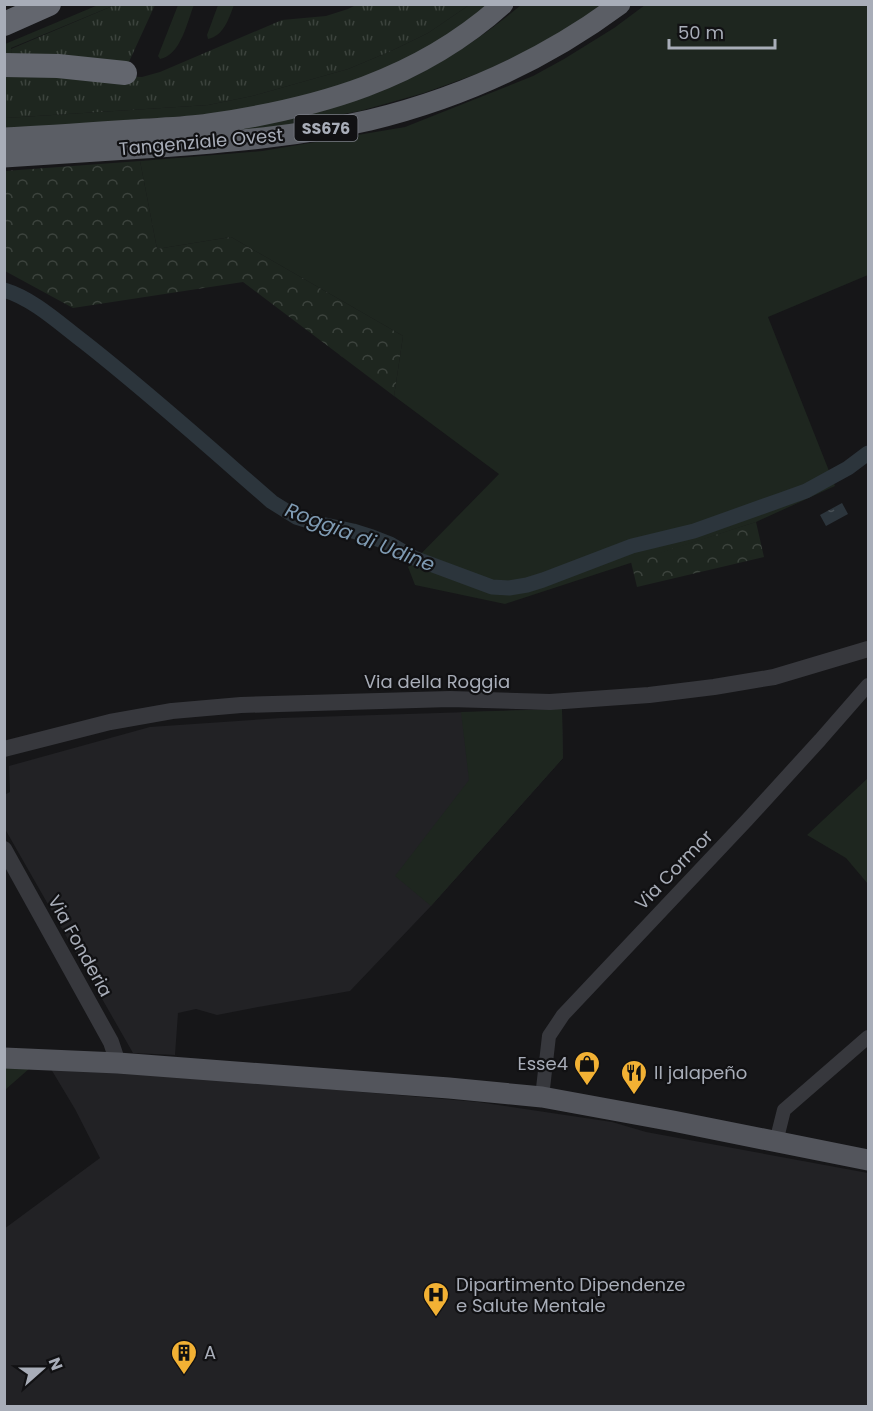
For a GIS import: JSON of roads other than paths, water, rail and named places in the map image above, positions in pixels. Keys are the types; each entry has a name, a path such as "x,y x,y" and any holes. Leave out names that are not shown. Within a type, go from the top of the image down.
{"highway":[{"path":"4,24 49,4"},
{"name":"Tangenziale Ovest","path":"4,138 207,124 330,99 377,83 435,55 463,38 503,4"},
{"name":"Tangenziale Ovest","path":"4,157 222,142 285,135 369,120 420,106 468,89 535,59 596,22 620,4"},
{"path":"4,65 58,66 125,73"}],"main road":[{"path":"4,1058 118,1063 542,1097 868,1160"}],"street":[{"name":"Via della Roggia","path":"4,749 110,722 172,711 230,706 450,699 550,702 660,694 774,677 868,649"},
{"name":"Via Cormor","path":"542,1097 549,1036 563,1015 755,812 868,685"},
{"name":"Via Fonderia","path":"4,849 111,1042 118,1063"},
{"path":"776,1142 784,1110 868,1036"}],"water":[{"path":"842,503 848,514 826,526 820,515"}],"waterway":[{"name":"Roggia di Udine","path":"4,290 26,299 56,320 156,401 272,502 296,517 372,537 414,558 492,587 509,588 527,585 632,546 694,531 781,500 806,491 848,468 868,453"}],"place":[{"name":"Esse4","path":"587,1087"},
{"name":"Il jalapeño","path":"634,1096"},
{"name":"Dipartimento Dipendenze e Salute Mentale","path":"436,1318"},
{"name":"A","path":"184,1376"}]}
